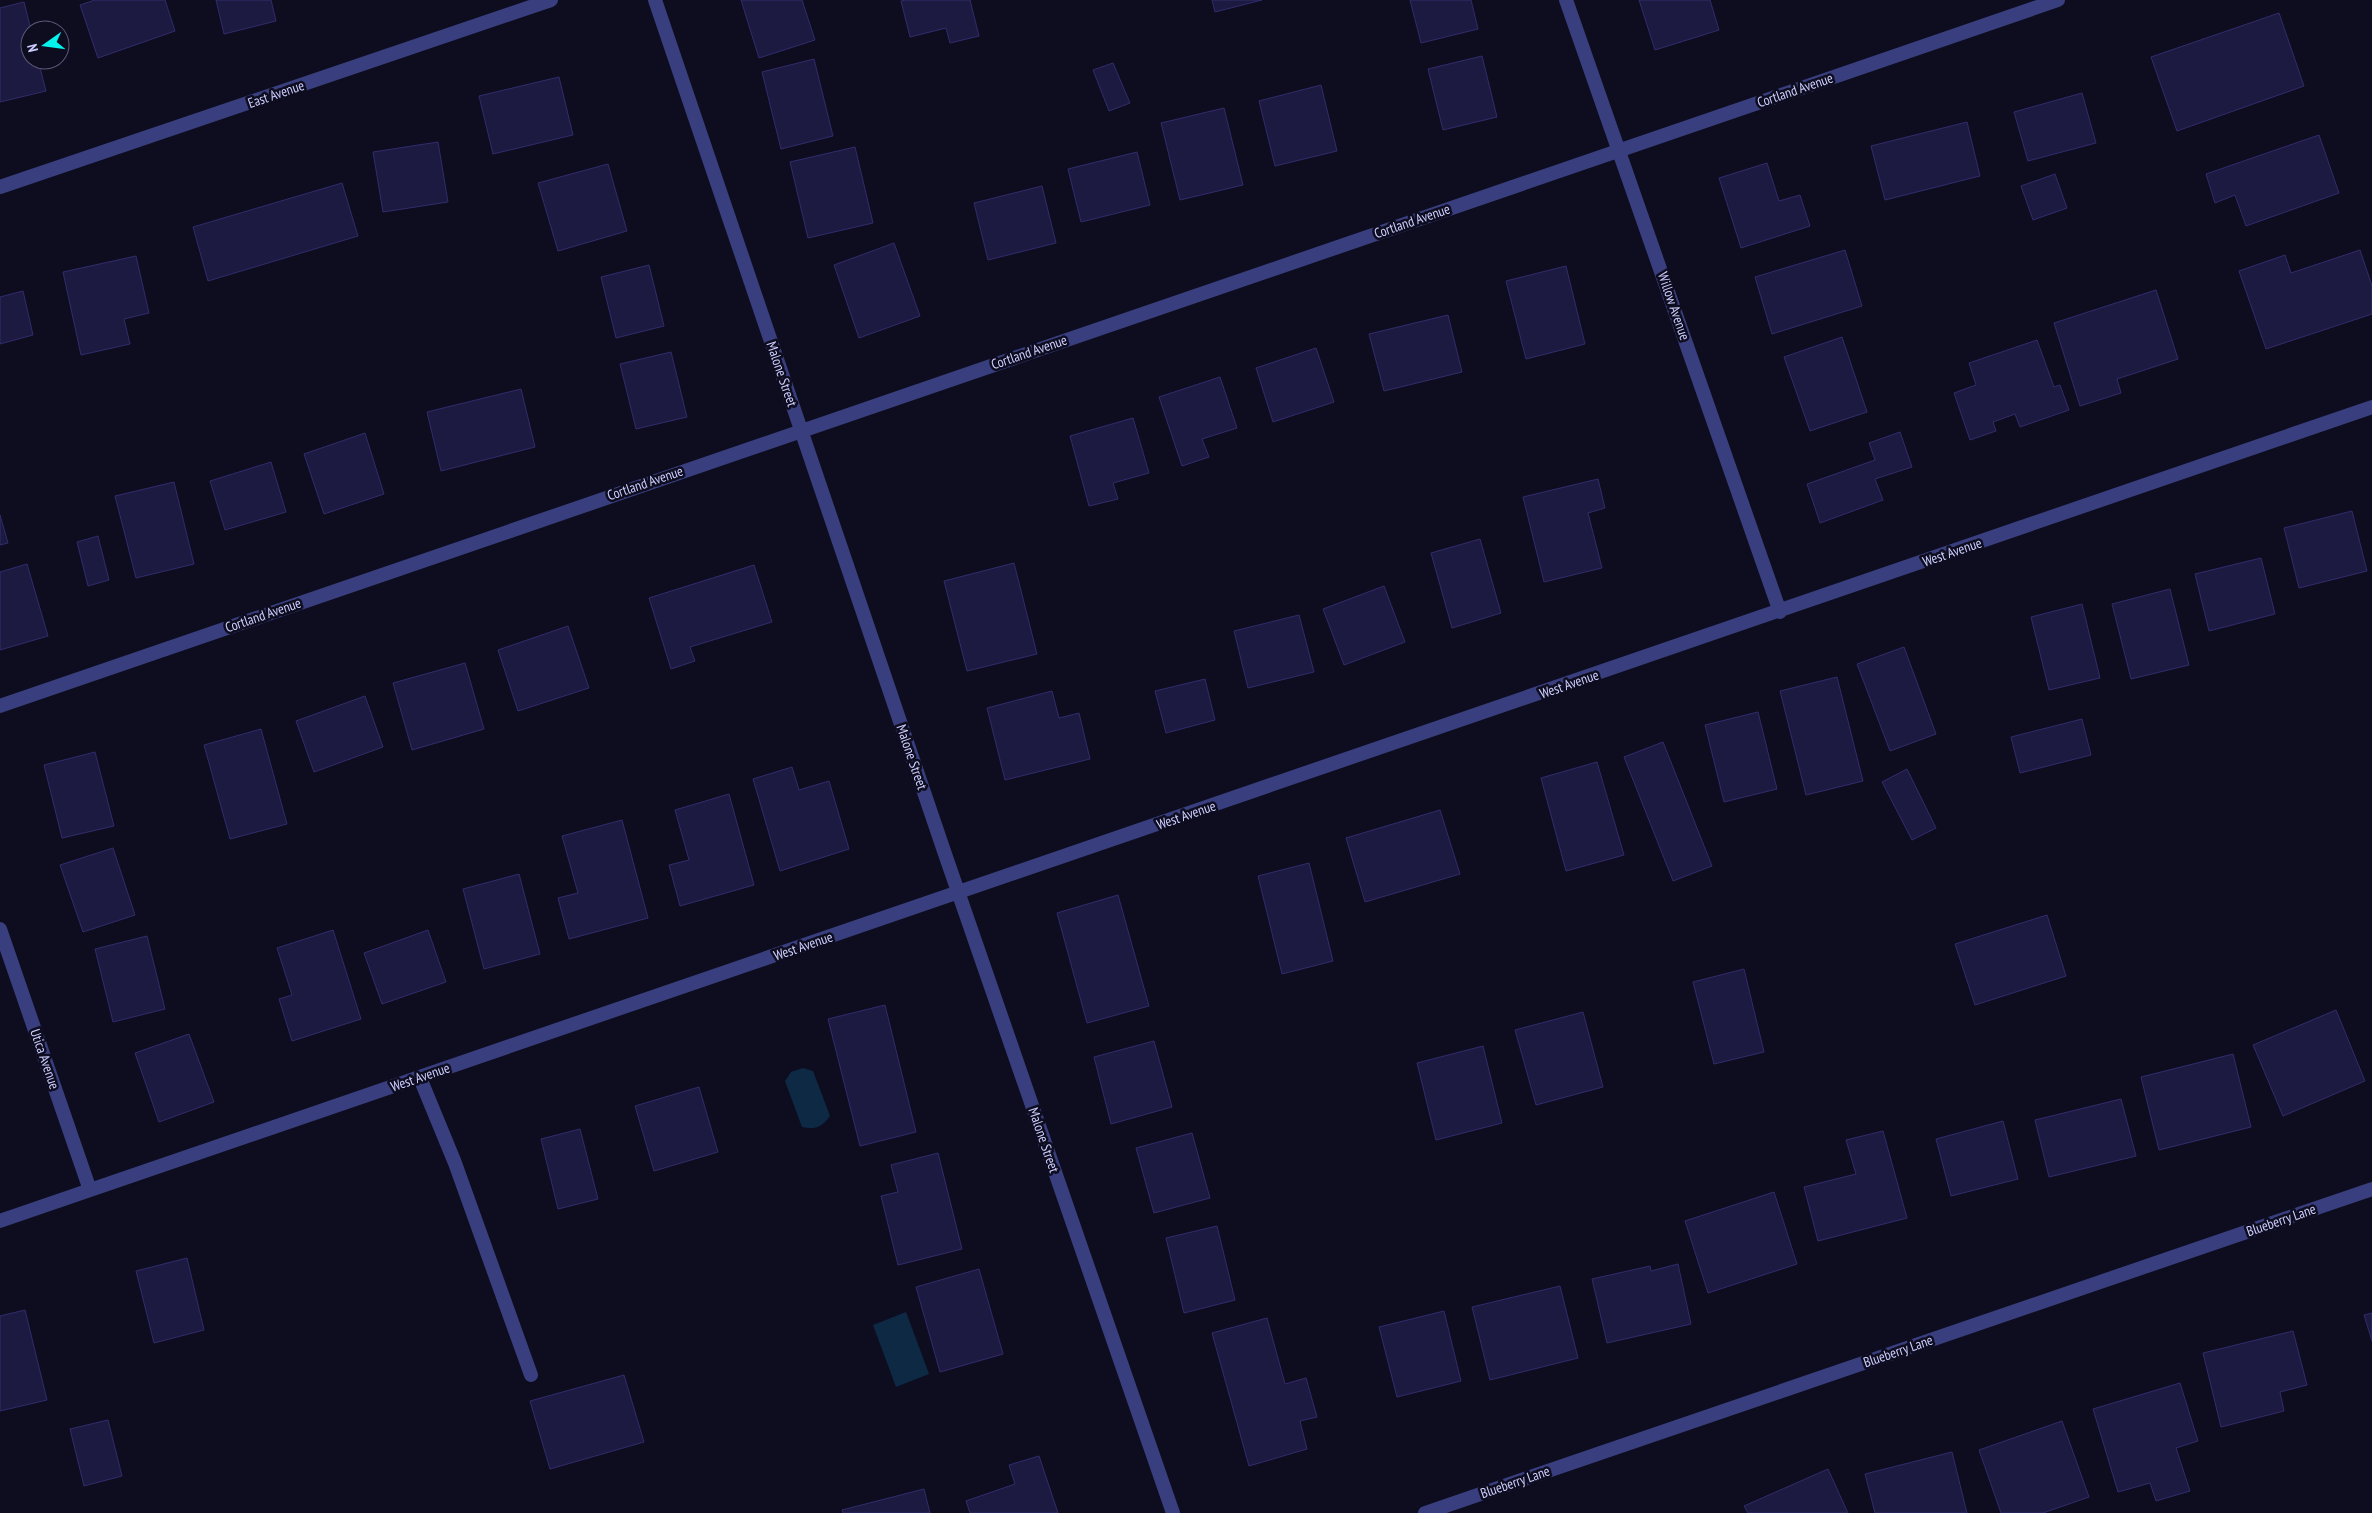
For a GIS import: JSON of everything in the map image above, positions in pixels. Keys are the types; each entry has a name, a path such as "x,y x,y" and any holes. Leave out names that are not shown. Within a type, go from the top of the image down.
{"street":[{"name":"East Avenue","path":"0,187 551,0"},
{"name":"Malone Street","path":"655,0 958,893 1173,1513"},
{"name":"Willow Avenue","path":"1566,0 1780,612"},
{"name":"Cortland Avenue","path":"0,706 2058,0"},
{"name":"West Avenue","path":"0,1221 1780,612 2372,407"},
{"name":"Utica Avenue","path":"0,929 90,1190"},
{"path":"420,1078 455,1164 531,1375"},
{"name":"Blueberry Lane","path":"1425,1513 2372,1189"}],"water":[{"path":"803,1068 813,1071 830,1116 824,1123 814,1128 802,1127 785,1081 791,1072"},
{"path":"906,1312 929,1374 896,1387 873,1325"}],"building":[{"path":"95,0 165,0 175,31 98,58 80,5"},
{"path":"216,0 271,0 276,21 224,34"},
{"path":"741,0 802,0 815,40 759,58"},
{"path":"970,0 979,36 950,43 946,28 910,37 901,1"},
{"path":"1212,0 1262,0 1215,12"},
{"path":"1410,0 1471,0 1478,29 1421,43"},
{"path":"1639,0 1710,0 1719,30 1655,50"},
{"path":"24,2 28,20 20,20 20,70 41,70 46,91 0,102 0,8"},
{"path":"2279,13 2304,86 2177,131 2151,57"},
{"path":"1482,56 1497,117 1443,130 1428,69"},
{"path":"814,59 833,136 781,149 762,72"},
{"path":"1113,63 1130,103 1109,111 1093,70"},
{"path":"559,77 573,135 493,154 479,96"},
{"path":"1321,85 1337,151 1275,166 1259,101"},
{"path":"2082,93 2096,143 2028,161 2014,112"},
{"path":"1224,108 1243,185 1180,200 1161,123"},
{"path":"1967,122 1980,176 1885,200 1871,146"},
{"path":"2319,135 2339,193 2246,226 2235,195 2215,203 2206,174"},
{"path":"438,142 448,202 383,212 373,152"},
{"path":"855,147 873,223 808,238 790,162"},
{"path":"1137,152 1150,205 1081,222 1068,169"},
{"path":"1767,163 1779,201 1800,195 1810,226 1741,248 1719,178"},
{"path":"608,164 627,231 558,251 538,183"},
{"path":"2055,174 2067,208 2033,220 2021,186"},
{"path":"342,183 358,236 208,281 193,227"},
{"path":"1042,186 1056,243 988,260 974,203"},
{"path":"894,243 920,316 859,338 834,265"},
{"path":"1845,250 1862,306 1772,334 1755,277"},
{"path":"2360,250 2372,286 2372,314 2266,349 2239,271 2285,255 2291,273"},
{"path":"136,256 149,313 124,319 130,344 81,355 63,272"},
{"path":"649,265 664,326 616,338 601,277"},
{"path":"1566,266 1585,344 1526,359 1506,281"},
{"path":"2156,290 2178,359 2117,379 2121,393 2080,406 2054,323"},
{"path":"23,291 33,335 0,344 0,297"},
{"path":"1448,315 1462,372 1384,391 1369,334"},
{"path":"1842,337 1867,412 1810,431 1784,357"},
{"path":"2037,340 2054,387 2060,385 2069,410 2020,427 2015,414 1993,422 1996,431 1970,440 1954,393 1976,385 1969,363"},
{"path":"1316,348 1334,402 1273,422 1256,368"},
{"path":"671,352 687,417 636,429 620,364"},
{"path":"1220,377 1237,428 1202,439 1209,457 1182,466 1159,397"},
{"path":"521,389 535,447 441,471 427,412"},
{"path":"1133,418 1149,473 1113,483 1118,499 1089,506 1070,436"},
{"path":"1900,432 1912,467 1875,479 1883,500 1820,523 1807,484 1875,460 1869,443"},
{"path":"365,433 384,494 324,514 304,454"},
{"path":"271,462 286,512 225,530 210,481"},
{"path":"1598,479 1605,508 1588,513 1602,568 1544,582 1523,497"},
{"path":"174,482 194,564 136,578 115,496"},
{"path":"2352,511 2367,571 2299,588 2284,528"},
{"path":"0,515 8,543 0,545"},
{"path":"98,536 109,580 88,586 77,542"},
{"path":"1480,539 1501,613 1452,628 1431,553"},
{"path":"2261,558 2275,614 2209,631 2195,574"},
{"path":"1014,563 1037,654 967,671 944,581"},
{"path":"27,564 48,636 0,650 0,572"},
{"path":"754,565 772,622 690,647 695,661 671,669 649,598"},
{"path":"1384,586 1405,642 1344,665 1323,609"},
{"path":"2170,589 2189,665 2131,679 2112,604"},
{"path":"2082,604 2100,678 2049,690 2031,617"},
{"path":"1299,615 1314,672 1248,688 1234,631"},
{"path":"568,626 589,688 518,711 498,650"},
{"path":"1904,647 1936,734 1890,751 1857,664"},
{"path":"465,663 484,729 412,750 393,683"},
{"path":"1837,677 1863,781 1806,795 1780,691"},
{"path":"1205,679 1215,720 1166,733 1155,691"},
{"path":"1052,691 1059,718 1079,713 1090,759 1005,780 987,708"},
{"path":"365,696 383,747 314,772 296,721"},
{"path":"1758,712 1777,789 1724,802 1705,725"},
{"path":"2082,719 2091,755 2020,773 2011,737"},
{"path":"261,729 287,824 230,839 204,745"},
{"path":"1663,742 1712,866 1673,881 1624,757"},
{"path":"95,752 114,826 62,838 44,765"},
{"path":"1597,762 1624,855 1566,871 1541,778"},
{"path":"792,767 799,790 829,781 849,849 780,871 753,779"},
{"path":"1907,769 1936,828 1912,840 1882,782"},
{"path":"729,794 754,885 680,906 669,865 689,860 675,810"},
{"path":"1440,810 1460,874 1365,902 1346,838"},
{"path":"622,820 648,918 569,939 558,898 578,893 562,836"},
{"path":"113,848 135,915 83,932 60,865"},
{"path":"1309,863 1333,961 1282,974 1258,876"},
{"path":"519,874 540,954 484,969 463,889"},
{"path":"1118,895 1149,1006 1087,1023 1057,913"},
{"path":"2047,915 2066,976 1975,1005 1955,944"},
{"path":"333,930 361,1019 292,1041 279,999 292,995 277,948"},
{"path":"428,930 446,982 382,1004 364,953"},
{"path":"147,936 165,1009 113,1022 95,949"},
{"path":"1744,969 1764,1052 1714,1064 1693,982"},
{"path":"885,1005 916,1132 860,1146 828,1019"},
{"path":"2336,1010 2365,1081 2283,1116 2253,1045"},
{"path":"1583,1012 1603,1087 1536,1105 1515,1030"},
{"path":"189,1034 214,1102 159,1122 135,1053"},
{"path":"1154,1041 1172,1107 1111,1124 1094,1057"},
{"path":"1483,1046 1502,1123 1436,1140 1417,1063"},
{"path":"2233,1054 2251,1127 2159,1150 2141,1077"},
{"path":"699,1087 718,1152 654,1171 635,1106"},
{"path":"2121,1099 2136,1156 2049,1177 2035,1120"},
{"path":"2003,1121 2018,1179 1951,1196 1936,1139"},
{"path":"580,1129 598,1199 558,1209 541,1139"},
{"path":"1883,1131 1907,1218 1818,1241 1804,1187 1856,1174 1846,1140"},
{"path":"1192,1133 1210,1198 1154,1213 1136,1148"},
{"path":"938,1153 962,1249 898,1265 881,1196 898,1192 891,1165"},
{"path":"1774,1192 1797,1264 1708,1293 1685,1221"},
{"path":"1217,1226 1235,1300 1184,1313 1166,1238"},
{"path":"187,1258 204,1330 154,1343 136,1271"},
{"path":"1678,1264 1691,1324 1607,1343 1592,1279 1650,1266 1651,1271"},
{"path":"979,1269 1003,1354 940,1372 916,1287"},
{"path":"1560,1286 1578,1358 1490,1380 1472,1307"},
{"path":"25,1310 47,1400 0,1411 0,1316"},
{"path":"1444,1311 1461,1381 1397,1397 1379,1327"},
{"path":"2372,1313 2372,1341 2364,1315"},
{"path":"1267,1318 1285,1384 1306,1378 1317,1417 1300,1421 1307,1449 1249,1466 1212,1333"},
{"path":"2293,1331 2307,1385 2280,1392 2284,1411 2221,1427 2203,1353"},
{"path":"624,1375 644,1442 550,1469 530,1401"},
{"path":"2180,1383 2198,1441 2176,1448 2190,1491 2156,1501 2150,1483 2118,1492 2093,1409"},
{"path":"108,1420 122,1476 84,1486 70,1429"},
{"path":"2062,1421 2089,1497 2043,1513 2001,1513 1979,1450"},
{"path":"1952,1452 1967,1513 1875,1513 1865,1474"},
{"path":"1039,1456 1058,1513 970,1513 966,1501 1015,1484 1009,1465"},
{"path":"1828,1469 1848,1513 1748,1513 1744,1506"},
{"path":"924,1489 930,1513 843,1513 842,1510"}]}
